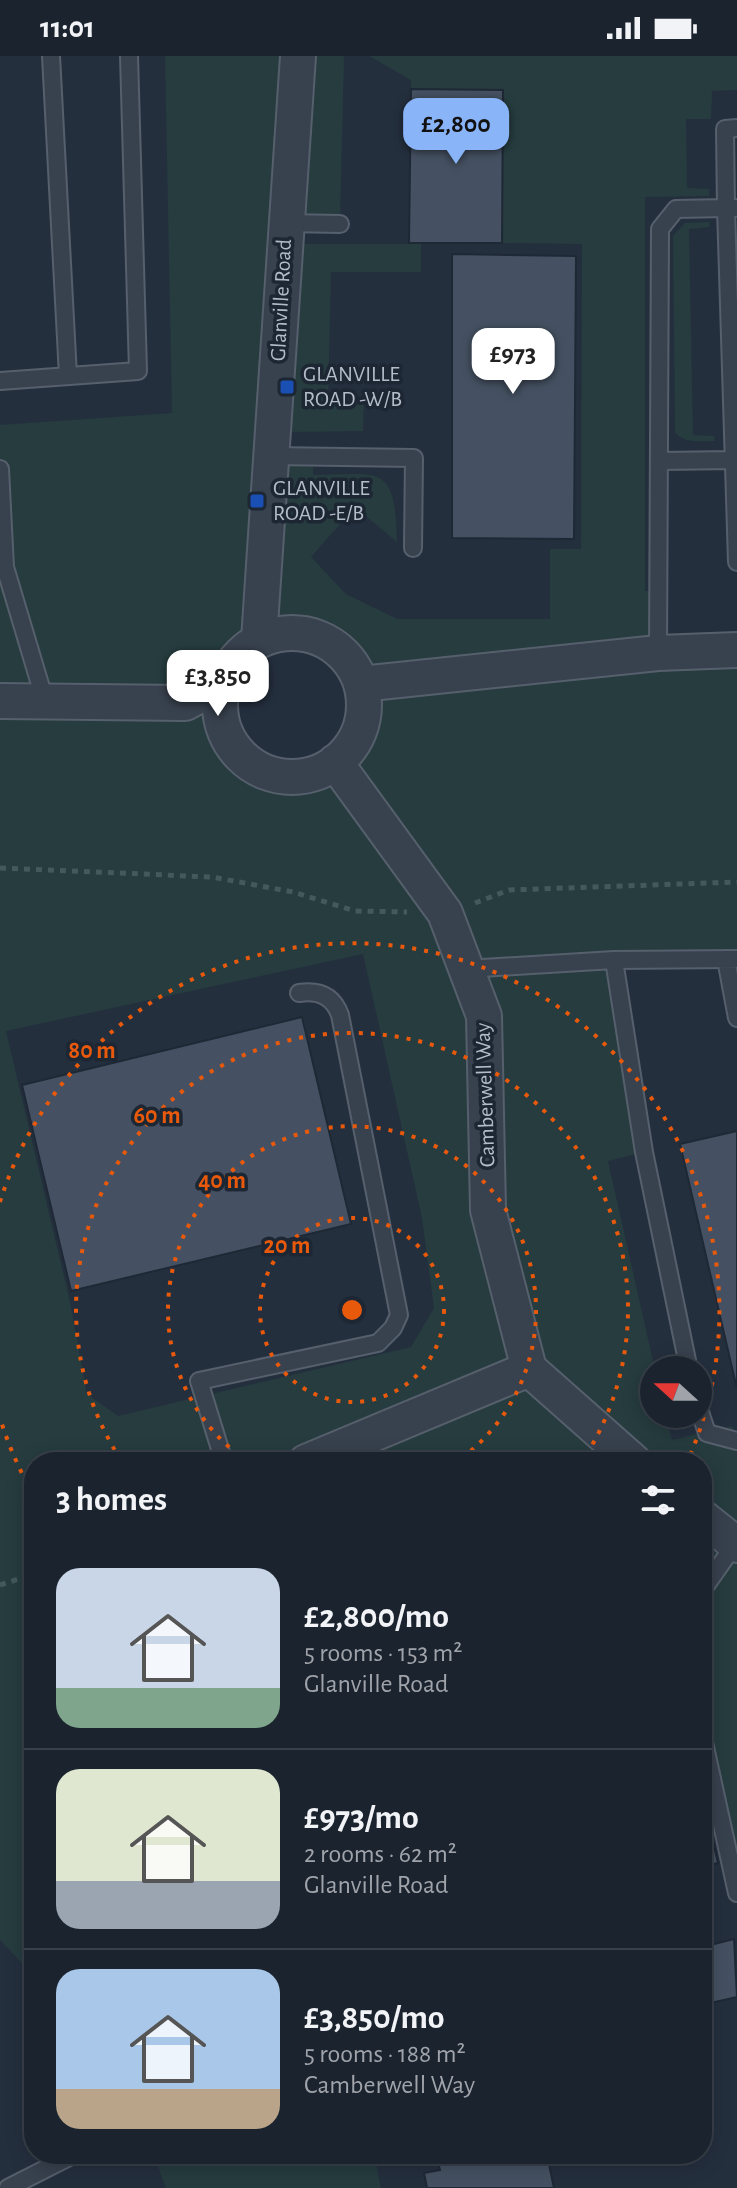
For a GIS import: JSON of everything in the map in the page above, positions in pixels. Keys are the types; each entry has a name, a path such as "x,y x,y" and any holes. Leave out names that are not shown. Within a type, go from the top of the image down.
{"street":[{"name":"Glanville Road","path":"259,640 298,56"},
{"path":"283,633 307,634 331,643 344,654 361,684 364,708 359,730 347,752 335,762 300,776 275,775 254,766 235,750 224,728 219,703 223,682 235,660 259,640 283,633"},
{"path":"361,684 658,653 737,650"},
{"path":"0,701 185,703 223,682"},
{"path":"185,703 224,728"},
{"name":"Camberwell Way","path":"335,762 445,913 484,1016 488,1210 529,1369"},
{"path":"330,1452 529,1369 623,1452"},
{"path":"712,1525 736,1544"}],"lane":[{"path":"51,56 68,376"},
{"path":"0,381 138,371 129,56"},
{"path":"737,128 725,129 732,208 733,460 737,562"},
{"path":"658,653 660,229 676,209 732,208"},
{"path":"286,223 340,224"},
{"path":"272,456 414,458 413,548"},
{"path":"660,461 733,460"},
{"path":"0,469 5,567 45,701"},
{"path":"466,969 614,960 732,959 737,1018"},
{"path":"614,960 644,1152 686,1356"},
{"path":"221,1452 199,1381 378,1343 393,1328 399,1315 340,1015 336,1003 326,995 299,993"},
{"path":"705,1428 707,1433 737,1441"},
{"path":"712,1577 736,1544"},
{"path":"712,1779 737,1893"},
{"path":"8,2188 55,2164"}],"path":[{"path":"0,868 212,877 293,892 355,911 445,913 509,890 737,882"},
{"path":"0,1585 24,1577"}],"green space":[{"path":"165,56 344,56 340,224 286,223 272,456 313,456 313,475 369,475 380,478 388,486 396,516 397,542 355,507 311,557 346,594 397,619 550,619 550,549 581,549 582,244 502,243 503,91 411,89 411,80 369,56 737,56 737,90 712,91 711,119 686,119 687,188 709,189 709,196 645,197 645,591 659,591 659,653 737,650 737,959 614,960 644,1152 608,1161 652,1356 640,1356 640,1428 669,1428 672,1440 732,1426 737,1434 737,1893 712,1779 712,1452 24,1452 24,1965 0,1940 0,425 172,413","holes":["283,633 322,641 348,661 361,686 362,714 352,741 334,763 307,776 274,775 258,768 234,748 222,727 186,703 223,682 235,660 259,640","363,954 422,1218 434,1308 411,1347 118,1416 87,1394 70,1302 6,1031"]},
{"path":"710,222 709,227 689,229 693,435 714,436 715,441 693,441 675,432 673,236 685,223"},
{"path":"303,244 421,244 421,272 331,272 328,399 364,399 363,431 290,432"},
{"path":"157,2164 376,2164 381,2188 166,2188"}],"building":[{"path":"411,89 503,90 502,243 409,243"},
{"path":"452,254 576,256 574,539 452,538"},
{"path":"302,1017 351,1224 71,1291 22,1085"},
{"path":"737,1131 737,1389 680,1144"},
{"path":"712,1838 718,1863 712,1864"},
{"path":"734,1939 737,1997 712,2003 712,1944"},
{"path":"438,2164 549,2164 554,2188 427,2188 424,2173 440,2170"}],"place":[{"name":"GLANVILLE ROAD -W/B","path":"287,387"},
{"name":"GLANVILLE ROAD -E/B","path":"257,501"}]}
